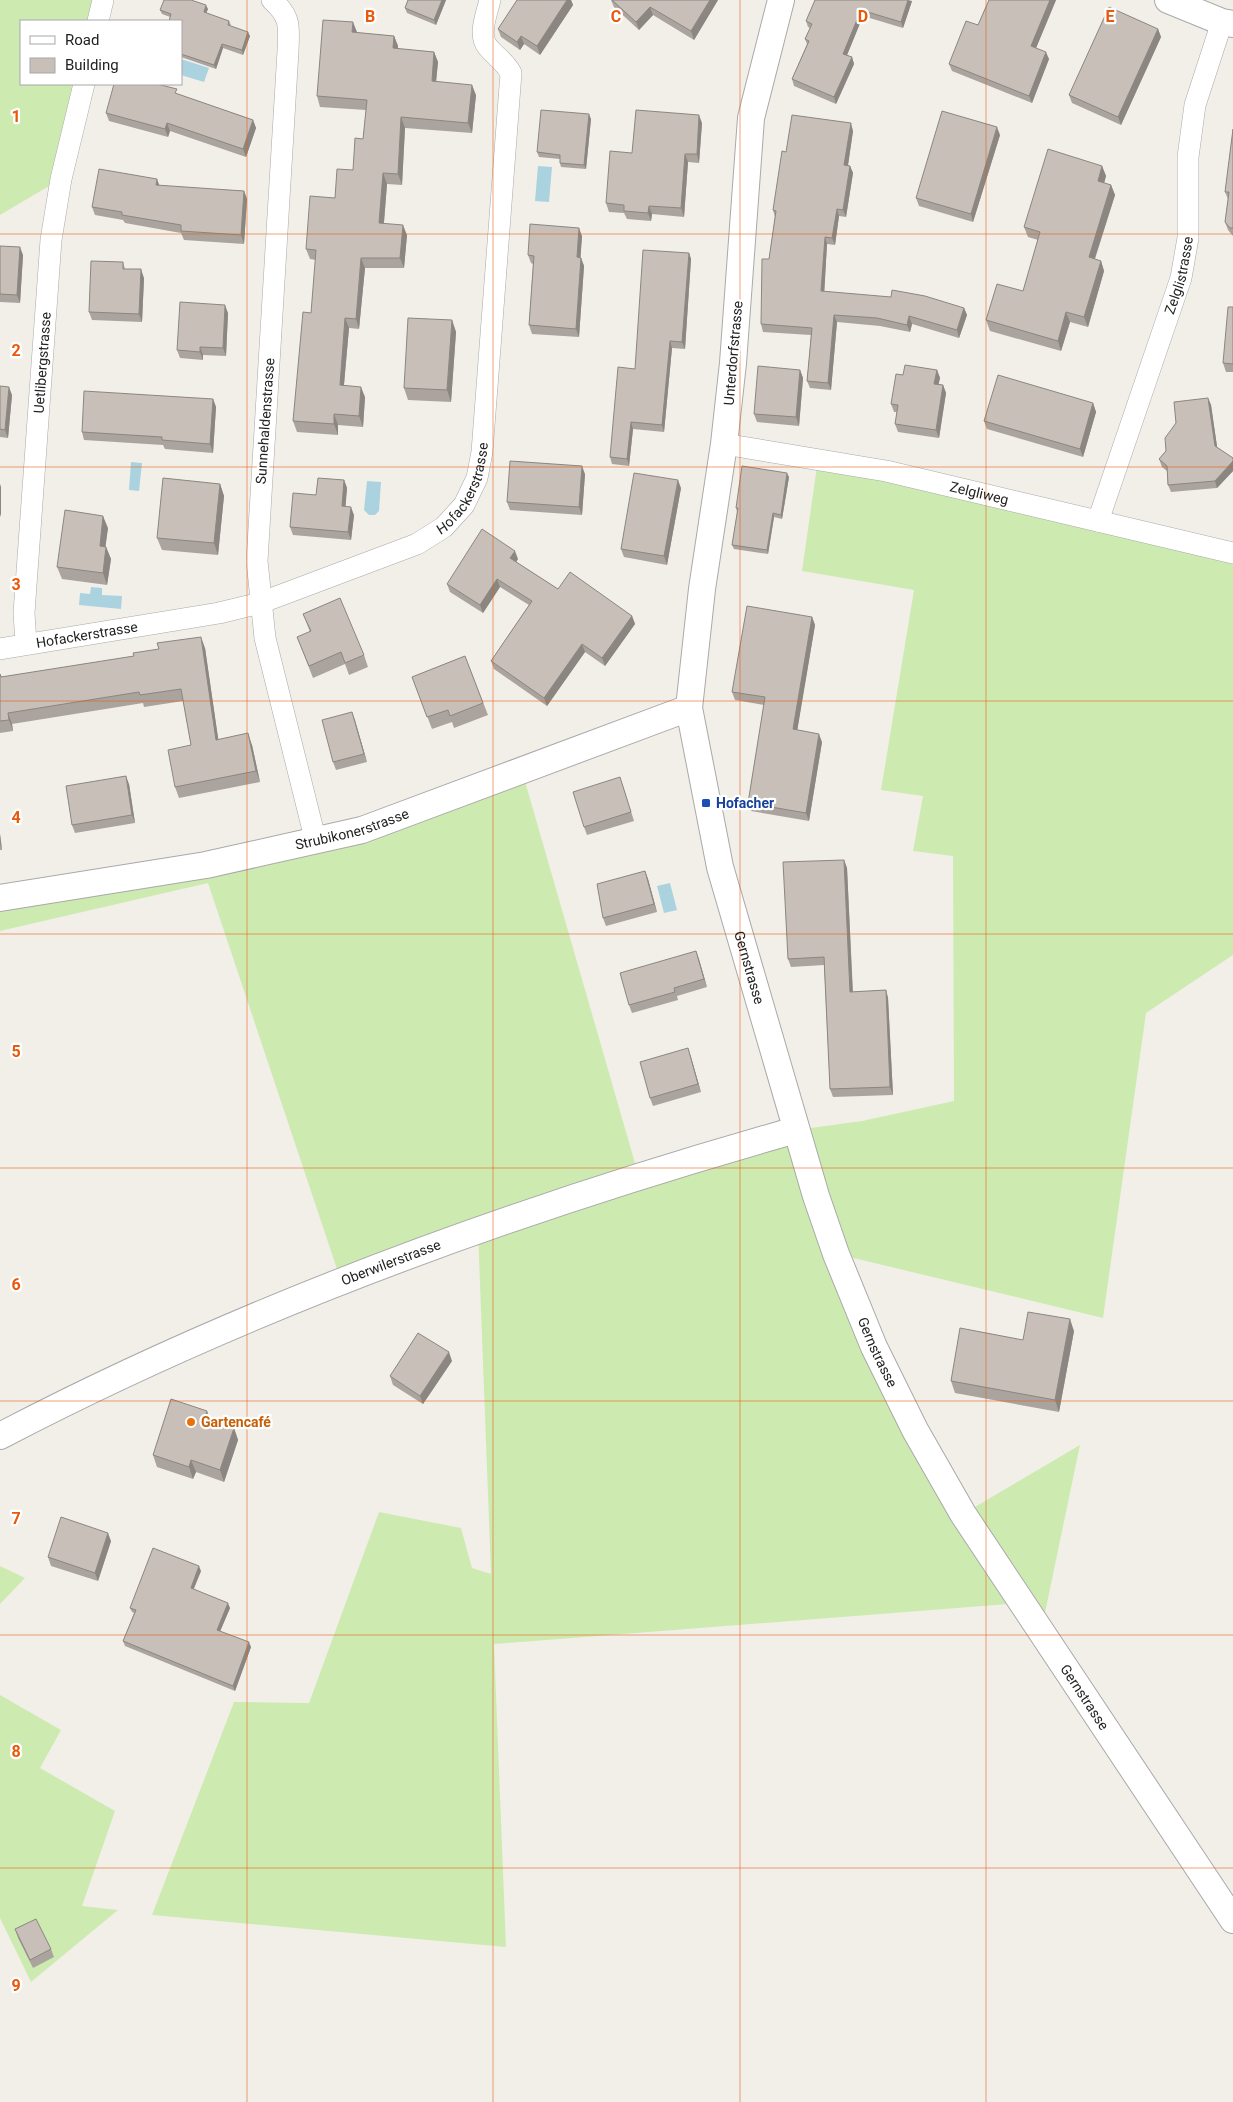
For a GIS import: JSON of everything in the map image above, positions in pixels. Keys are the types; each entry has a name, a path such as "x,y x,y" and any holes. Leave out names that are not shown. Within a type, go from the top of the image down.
{"street":[{"path":"98,20 103,0"},
{"name":"Sunnehaldenstrasse","path":"272,0 284,11 289,30 257,561 260,603 266,638 316,842"},
{"name":"Hofackerstrasse","path":"0,649 219,613 260,603 418,544 444,527 464,505 477,478 485,426 511,73 505,62 486,45 483,28 490,0"},
{"name":"Unterdorfstrasse","path":"689,708 702,589 724,444 733,363 751,118 781,0"},
{"path":"1168,0 1228,23"},
{"name":"Zelglistrasse","path":"1098,521 1181,278 1188,238 1188,157 1195,105 1228,23"},
{"name":"Uetlibergstrasse","path":"26,644 24,613 51,240 61,180 84,85"},
{"name":"Zelgliweg","path":"724,444 886,471 1233,553"},
{"name":"Strubikonerstrasse","path":"0,898 206,865 316,842 362,830 689,708"},
{"name":"Gernstrasse","path":"689,708 720,867 796,1130 836,1254 874,1347 915,1430 963,1514 1233,1920"},
{"name":"Oberwilerstrasse","path":"0,1436 190,1345 366,1272 478,1231 639,1177 796,1130"}],"green space":[{"path":"0,0 103,0 98,20 20,20 20,85 84,85 61,179 0,215"},
{"path":"818,459 1233,553 1233,955 1146,1013 1103,1318 837,1254 963,1514 1080,1445 1041,1632 1022,1603 494,1644 506,1947 152,1915 234,1702 309,1703 379,1512 461,1528 472,1568 491,1574 478,1231 341,1281 208,883 0,931 0,898 206,865 522,771 639,1177 796,1130 862,1121 954,1101 953,856 913,851 923,796 881,790 914,590 802,571"},
{"path":"0,1566 25,1578 0,1604"},
{"path":"0,1695 61,1730 40,1768 115,1811 82,1906 118,1910 31,1982 0,1918"}],"water":[{"path":"182,59 209,68 204,82 182,75"},
{"path":"538,166 552,167 549,202 535,201"},
{"path":"131,462 142,463 139,491 129,490"},
{"path":"367,481 381,482 379,511 375,515 369,515 364,510"},
{"path":"91,587 102,588 102,595 122,596 121,609 79,605 80,593 90,594"},
{"path":"670,883 677,910 664,913 657,886"}],"building":[{"path":"164,0 191,0 206,5 204,12 229,21 228,25 248,32 242,50 222,44 214,65 182,54 182,20 169,20 171,14 160,10"},
{"path":"408,0 442,0 434,20 405,8"},
{"path":"517,0 567,0 537,46 521,36 517,42 498,29"},
{"path":"612,0 710,0 691,31 650,7 636,22"},
{"path":"815,0 908,0 901,22 861,10 843,54 852,57 834,97 792,79 809,41 805,39 812,24 806,21"},
{"path":"989,0 1050,0 1031,46 1046,52 1029,96 949,64 966,21 978,25"},
{"path":"1109,7 1158,29 1118,117 1069,95"},
{"path":"323,20 353,22 352,32 394,36 393,48 434,52 432,81 472,85 468,123 401,117 398,174 383,173 379,223 403,225 400,258 361,258 356,319 345,318 340,385 361,387 359,416 334,414 334,424 293,421 303,312 311,313 316,250 306,249 310,196 335,198 337,169 353,170 355,138 363,139 367,100 317,96"},
{"path":"114,85 161,85 177,89 175,93 253,120 243,149 167,123 165,129 106,113"},
{"path":"541,110 589,114 584,165 560,163 560,155 537,152"},
{"path":"636,110 699,115 697,154 685,154 681,208 649,206 648,213 624,211 624,205 606,203 610,151 632,153"},
{"path":"942,111 997,127 971,214 916,198"},
{"path":"792,115 851,123 844,165 850,166 843,210 837,209 832,238 825,237 821,291 891,297 892,290 925,296 964,308 957,330 909,316 907,325 877,318 834,315 828,383 807,381 812,328 761,324 762,259 769,259 776,211 773,210 782,151 786,152"},
{"path":"1233,129 1233,228 1230,228 1225,222 1229,192 1225,192"},
{"path":"1048,149 1102,166 1098,181 1111,185 1089,257 1101,261 1084,317 1066,312 1058,341 986,320 997,284 1023,291 1040,232 1024,227"},
{"path":"99,169 157,179 156,185 244,191 241,235 181,231 181,225 122,215 122,212 92,207"},
{"path":"530,224 579,228 577,257 581,258 576,329 529,325 534,256 528,255"},
{"path":"0,246 20,247 17,295 0,294"},
{"path":"643,250 689,253 682,342 670,341 662,425 631,422 627,459 610,457 618,367 635,369"},
{"path":"91,261 123,262 123,269 141,269 139,314 89,312"},
{"path":"180,302 225,305 223,348 200,347 200,352 177,350"},
{"path":"1228,307 1233,307 1233,364 1223,363"},
{"path":"408,318 452,320 447,390 404,388"},
{"path":"905,365 937,370 934,384 943,385 936,430 895,424 898,405 891,404 896,374 903,375"},
{"path":"758,366 800,370 796,417 754,414"},
{"path":"998,375 1093,403 1080,449 984,421"},
{"path":"0,386 9,387 5,430 0,429"},
{"path":"84,391 213,399 210,444 162,440 162,437 82,432"},
{"path":"1208,398 1215,446 1233,458 1233,461 1215,481 1168,485 1167,466 1159,459 1166,451 1165,438 1176,423 1174,402"},
{"path":"510,461 582,466 579,507 507,502"},
{"path":"742,466 787,473 781,515 773,513 767,550 732,545"},
{"path":"634,473 678,480 664,556 621,549"},
{"path":"163,478 220,484 214,543 157,538"},
{"path":"318,478 344,480 342,506 351,507 348,532 290,527 293,493 316,495"},
{"path":"65,510 103,516 100,546 106,547 103,573 57,567"},
{"path":"482,529 515,551 510,558 558,589 570,572 632,616 602,658 582,644 544,698 491,661 532,601 497,579 480,605 447,584"},
{"path":"340,598 364,655 345,663 341,652 309,666 297,637 311,631 303,614"},
{"path":"747,606 812,617 793,729 819,734 806,813 748,803 765,697 732,692"},
{"path":"201,637 216,740 248,733 256,771 175,787 168,750 191,745 181,689 140,695 139,692 8,713 9,720 0,721 0,674 1,677 134,656 133,653 159,649 157,643"},
{"path":"465,656 483,703 450,716 448,710 427,717 412,677"},
{"path":"352,712 364,754 333,762 322,720"},
{"path":"126,776 132,815 72,825 66,786"},
{"path":"620,777 631,812 584,827 573,792"},
{"path":"844,860 850,992 886,990 890,1087 830,1089 824,957 788,959 783,862"},
{"path":"645,871 654,904 603,918 597,884"},
{"path":"696,951 704,979 674,988 675,992 629,1005 620,973"},
{"path":"688,1048 698,1084 650,1098 640,1062"},
{"path":"1028,1312 1070,1319 1055,1400 951,1381 960,1328 1023,1340"},
{"path":"418,1333 449,1352 420,1396 390,1376"},
{"path":"171,1399 207,1411 204,1418 234,1428 220,1470 191,1460 189,1467 153,1455"},
{"path":"61,1517 108,1533 95,1573 48,1557"},
{"path":"153,1548 199,1566 191,1588 228,1603 217,1630 249,1642 233,1686 123,1641 136,1610 130,1608"},
{"path":"36,1919 51,1949 30,1960 15,1929"}],"place":[{"name":"Hofacher","path":"706,803"},
{"name":"Gartencafé","path":"191,1422"}]}
